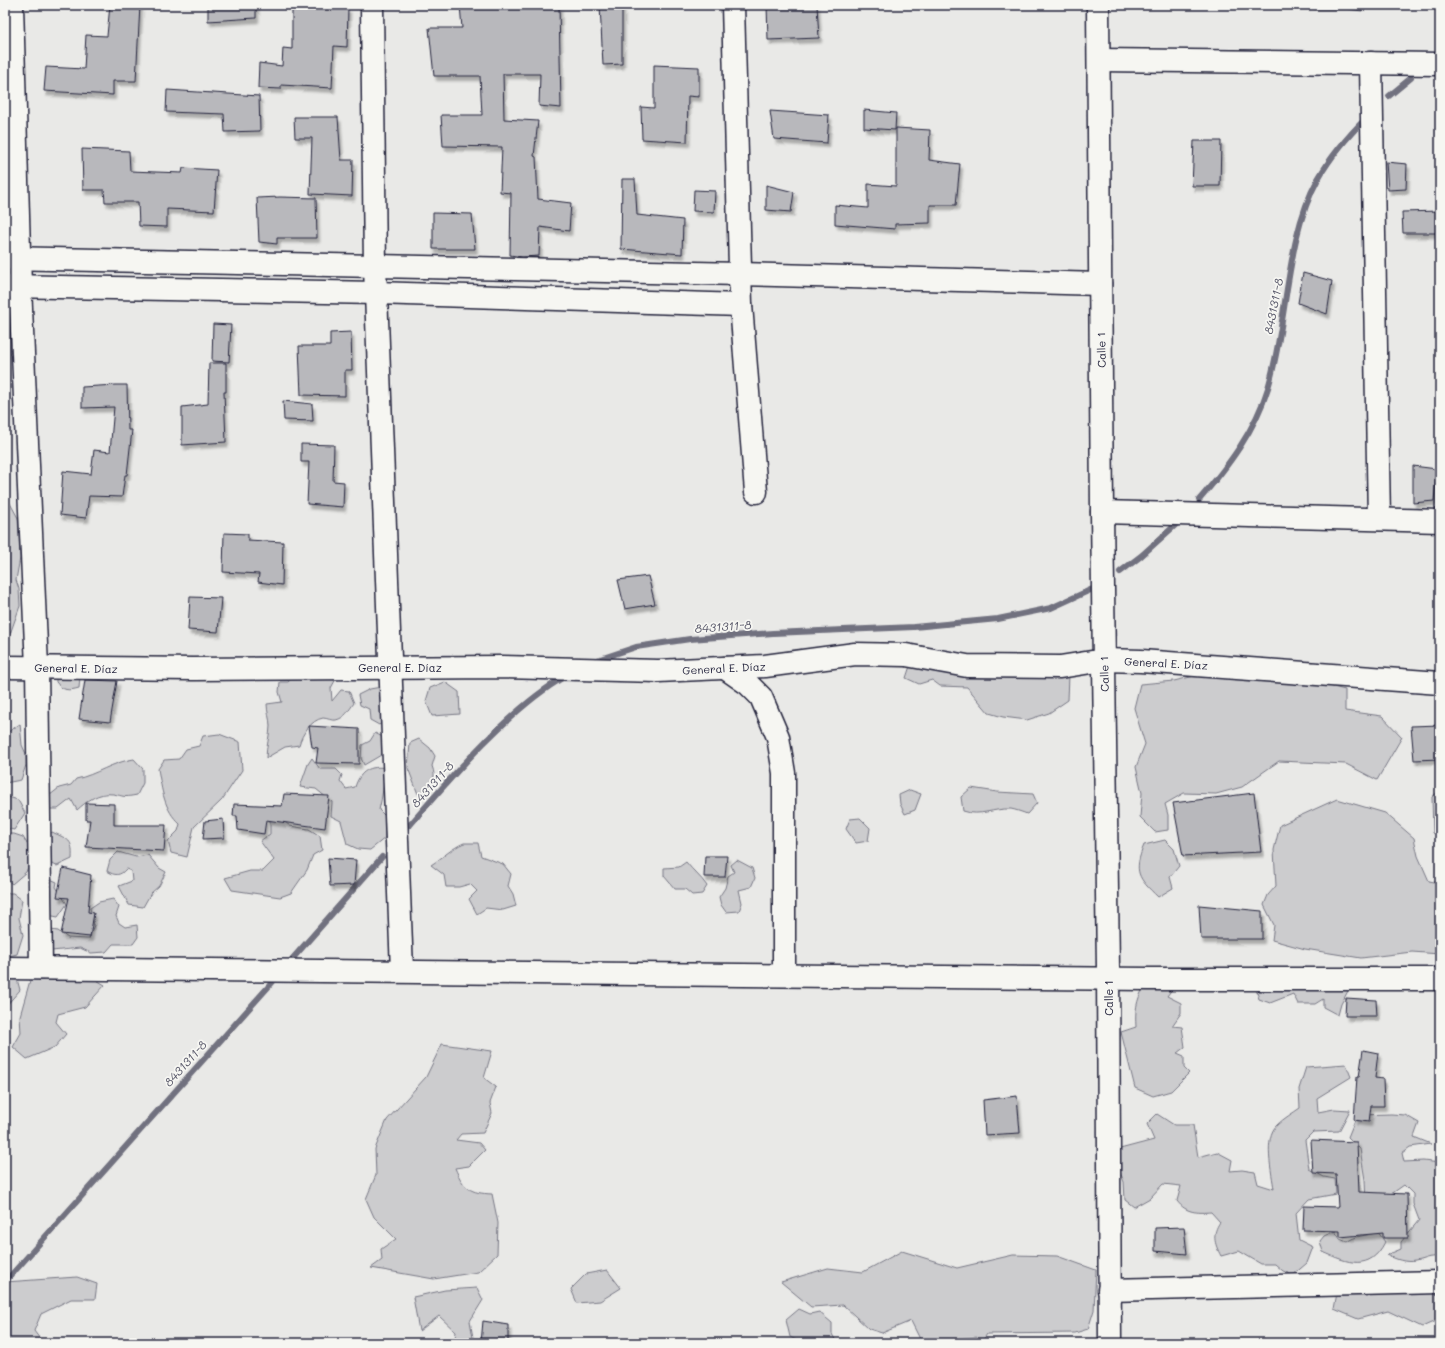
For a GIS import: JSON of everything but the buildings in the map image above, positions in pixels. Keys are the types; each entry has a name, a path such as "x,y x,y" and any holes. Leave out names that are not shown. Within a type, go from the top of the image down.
{"street":[{"path":"12,5 12,286 36,668 41,968"},
{"path":"372,5 375,266 402,971"},
{"path":"733,5 741,305 756,492"},
{"name":"Calle 1","path":"1098,5 1102,512 1108,978 1110,1343"},
{"path":"1099,60 1440,64"},
{"path":"1371,63 1379,519"},
{"path":"12,258 740,274 1100,284"},
{"path":"12,286 376,293 741,305"},
{"path":"1102,512 1440,521"},
{"name":"General E. Díaz","path":"5,667 193,669 502,667 658,671 765,666 856,654 906,655 967,666 1060,667 1104,660 1141,660 1440,683"},
{"path":"725,668 748,684 761,697 778,737 784,773 784,975"},
{"path":"5,968 1108,978 1440,979"},
{"path":"1109,1290 1440,1282"}],"shaded area":[{"path":"1308,5 1361,5 1362,11 1347,9 1314,9"},
{"path":"5,494 18,518 20,558 16,580 19,589 20,606 5,648"},
{"path":"910,666 1069,675 1068,700 1049,713 1027,720 1003,717 989,713 967,687 940,686 932,680 919,684 906,678"},
{"path":"1203,674 1321,684 1345,690 1345,711 1382,716 1402,737 1377,780 1346,764 1279,761 1242,787 1216,794 1184,793 1165,804 1168,815 1168,830 1155,832 1140,817 1142,793 1136,767 1145,744 1134,708 1140,684 1174,681"},
{"path":"56,675 80,677 79,688 72,690 63,689 56,682"},
{"path":"296,675 337,677 331,688 332,701 341,690 349,691 354,703 339,719 333,720 323,718 311,725 302,736 299,745 285,747 266,758 270,726 267,704 282,702 279,692 280,682 288,682"},
{"path":"445,682 459,692 460,714 432,716 426,701 430,688"},
{"path":"381,687 386,720 379,725 370,720 369,709 360,705 358,695 370,689"},
{"path":"20,724 22,745 26,754 26,765 21,780 5,783 5,734"},
{"path":"375,733 388,740 388,751 364,765 361,758 362,745 370,741"},
{"path":"219,734 240,742 242,770 222,800 194,827 187,857 171,853 168,841 178,831 180,824 170,812 164,799 158,769 164,760 179,759 186,749 199,746 203,736"},
{"path":"419,739 430,748 435,756 432,766 434,778 430,790 425,797 418,794 408,768 410,743"},
{"path":"312,758 320,769 336,769 342,775 340,781 346,789 355,787 357,781 366,770 376,767 387,768 379,810 385,816 385,838 370,850 358,849 347,844 341,821 331,816 332,802 316,789 300,787 308,764"},
{"path":"134,759 143,769 143,783 137,795 126,797 113,794 102,794 89,800 77,810 71,799 58,809 48,809 45,799 59,788 71,785 76,779 90,775 118,763"},
{"path":"971,788 997,792 1033,794 1037,803 1027,814 1011,809 969,813 963,811 961,797"},
{"path":"910,790 921,794 915,810 905,814 900,804 899,795"},
{"path":"1440,790 1440,835 1433,833 1432,797"},
{"path":"5,796 18,800 25,813 14,830 5,828"},
{"path":"1337,799 1385,813 1414,838 1418,856 1429,881 1440,883 1440,954 1412,952 1361,958 1305,949 1272,940 1274,925 1264,905 1268,895 1276,886 1274,850 1280,825"},
{"path":"276,815 290,826 309,829 320,836 322,850 313,855 307,870 291,893 280,897 232,890 225,878 250,871 263,871 274,860 260,841 270,834 270,820"},
{"path":"860,818 870,828 868,841 856,843 846,829 850,819"},
{"path":"52,832 69,841 72,847 72,859 57,866 44,861 46,838"},
{"path":"5,834 14,834 23,837 33,854 26,872 12,884 5,878"},
{"path":"1165,840 1174,849 1179,866 1170,877 1173,888 1158,897 1146,885 1139,874 1138,868 1144,845"},
{"path":"464,843 478,843 481,856 503,864 511,874 508,886 513,894 516,906 503,910 486,908 477,914 469,899 477,891 470,884 459,887 446,887 444,875 431,865 451,850"},
{"path":"118,852 136,857 148,855 159,868 166,872 159,886 151,893 143,907 129,905 119,886 132,881 131,871 126,869 122,873 112,874 107,871 110,860"},
{"path":"737,860 752,868 755,878 751,887 739,890 742,903 739,911 726,912 721,905 719,897 725,888 728,876 734,872 731,865"},
{"path":"686,862 707,886 702,894 692,895 685,889 675,889 664,876 664,868 679,867"},
{"path":"48,878 57,882 56,887 67,904 58,917 48,915"},
{"path":"5,893 13,893 22,900 19,918 23,935 17,954 5,957"},
{"path":"113,899 119,907 116,916 119,923 125,927 137,925 138,937 133,944 113,944 106,952 91,953 80,948 52,951 50,942 51,930 58,931 68,938 89,939 94,925 90,908 99,902"},
{"path":"86,974 105,985 85,1007 58,1014 56,1022 66,1034 55,1047 27,1059 13,1047 21,1033 20,1016 31,977"},
{"path":"5,976 17,979 20,990 5,1007"},
{"path":"1177,983 1167,996 1181,1003 1181,1013 1172,1026 1182,1027 1185,1047 1177,1053 1184,1056 1184,1068 1189,1073 1171,1091 1153,1096 1135,1088 1121,1032 1136,1027 1137,1006 1139,997 1144,987"},
{"path":"1256,989 1349,989 1341,1004 1338,1015 1323,1007 1323,999 1315,1004 1298,1004 1293,994 1270,1003 1259,999"},
{"path":"442,1044 492,1051 484,1078 496,1087 490,1103 492,1113 483,1133 461,1134 456,1140 479,1143 485,1150 469,1166 455,1168 461,1181 473,1191 492,1194 498,1223 497,1254 478,1272 434,1279 371,1268 382,1260 381,1249 396,1239 374,1217 366,1199 376,1175 375,1149 387,1120 426,1077"},
{"path":"1346,1064 1351,1077 1317,1098 1318,1112 1334,1109 1350,1110 1339,1131 1313,1132 1305,1140 1309,1169 1324,1177 1335,1179 1336,1194 1309,1199 1296,1213 1299,1240 1313,1247 1307,1263 1293,1275 1283,1271 1275,1264 1261,1264 1239,1251 1221,1256 1215,1239 1217,1226 1220,1222 1211,1212 1192,1211 1180,1205 1177,1201 1181,1186 1163,1184 1150,1198 1134,1207 1125,1200 1124,1182 1117,1164 1120,1149 1154,1140 1147,1124 1157,1114 1174,1125 1193,1125 1198,1157 1217,1152 1232,1160 1230,1171 1242,1170 1255,1172 1258,1184 1274,1189 1270,1165 1270,1138 1277,1125 1300,1108 1299,1089 1306,1067"},
{"path":"1357,1115 1405,1115 1419,1123 1414,1137 1431,1144 1410,1147 1402,1153 1404,1162 1423,1161 1440,1163 1440,1257 1429,1257 1415,1261 1404,1261 1387,1255 1401,1249 1401,1242 1419,1220 1413,1204 1413,1194 1404,1185 1377,1204 1366,1204 1365,1180 1360,1149 1348,1137"},
{"path":"1335,1231 1340,1239 1347,1242 1354,1238 1378,1232 1385,1242 1372,1258 1365,1261 1350,1262 1323,1252 1320,1241 1324,1236"},
{"path":"902,1251 957,1268 1013,1255 1057,1256 1096,1270 1094,1310 1088,1329 1075,1333 987,1334 981,1343 978,1343 977,1337 956,1339 955,1343 922,1343 911,1321 882,1333 869,1329 843,1305 811,1307 781,1282 828,1268 863,1272"},
{"path":"607,1270 621,1288 600,1301 577,1303 571,1289 586,1274"},
{"path":"77,1277 97,1284 95,1299 71,1299 41,1314 34,1331 43,1343 5,1343 5,1282"},
{"path":"477,1288 483,1300 470,1321 474,1343 454,1343 456,1332 439,1316 419,1331 413,1297 445,1290"},
{"path":"1440,1290 1440,1319 1422,1327 1388,1311 1358,1319 1334,1309 1337,1293"},
{"path":"799,1309 810,1314 819,1312 832,1323 832,1334 837,1343 798,1343 798,1341 790,1337 786,1320"}],"waterway":[{"name":"8431311-8","path":"1389,96 1411,78"},
{"name":"8431311-8","path":"1199,500 1240,447 1256,419 1268,388 1275,363 1293,254 1307,202 1328,162 1367,117"},
{"name":"8431311-8","path":"1120,572 1141,556 1181,520"},
{"name":"8431311-8","path":"594,661 636,647 690,639 773,633 914,627 998,619 1051,608 1099,586"},
{"name":"8431311-8","path":"410,825 483,744 525,705 545,689 566,676"},
{"name":"8431311-8","path":"286,966 382,857"},
{"name":"8431311-8","path":"5,1282 278,976"}]}
